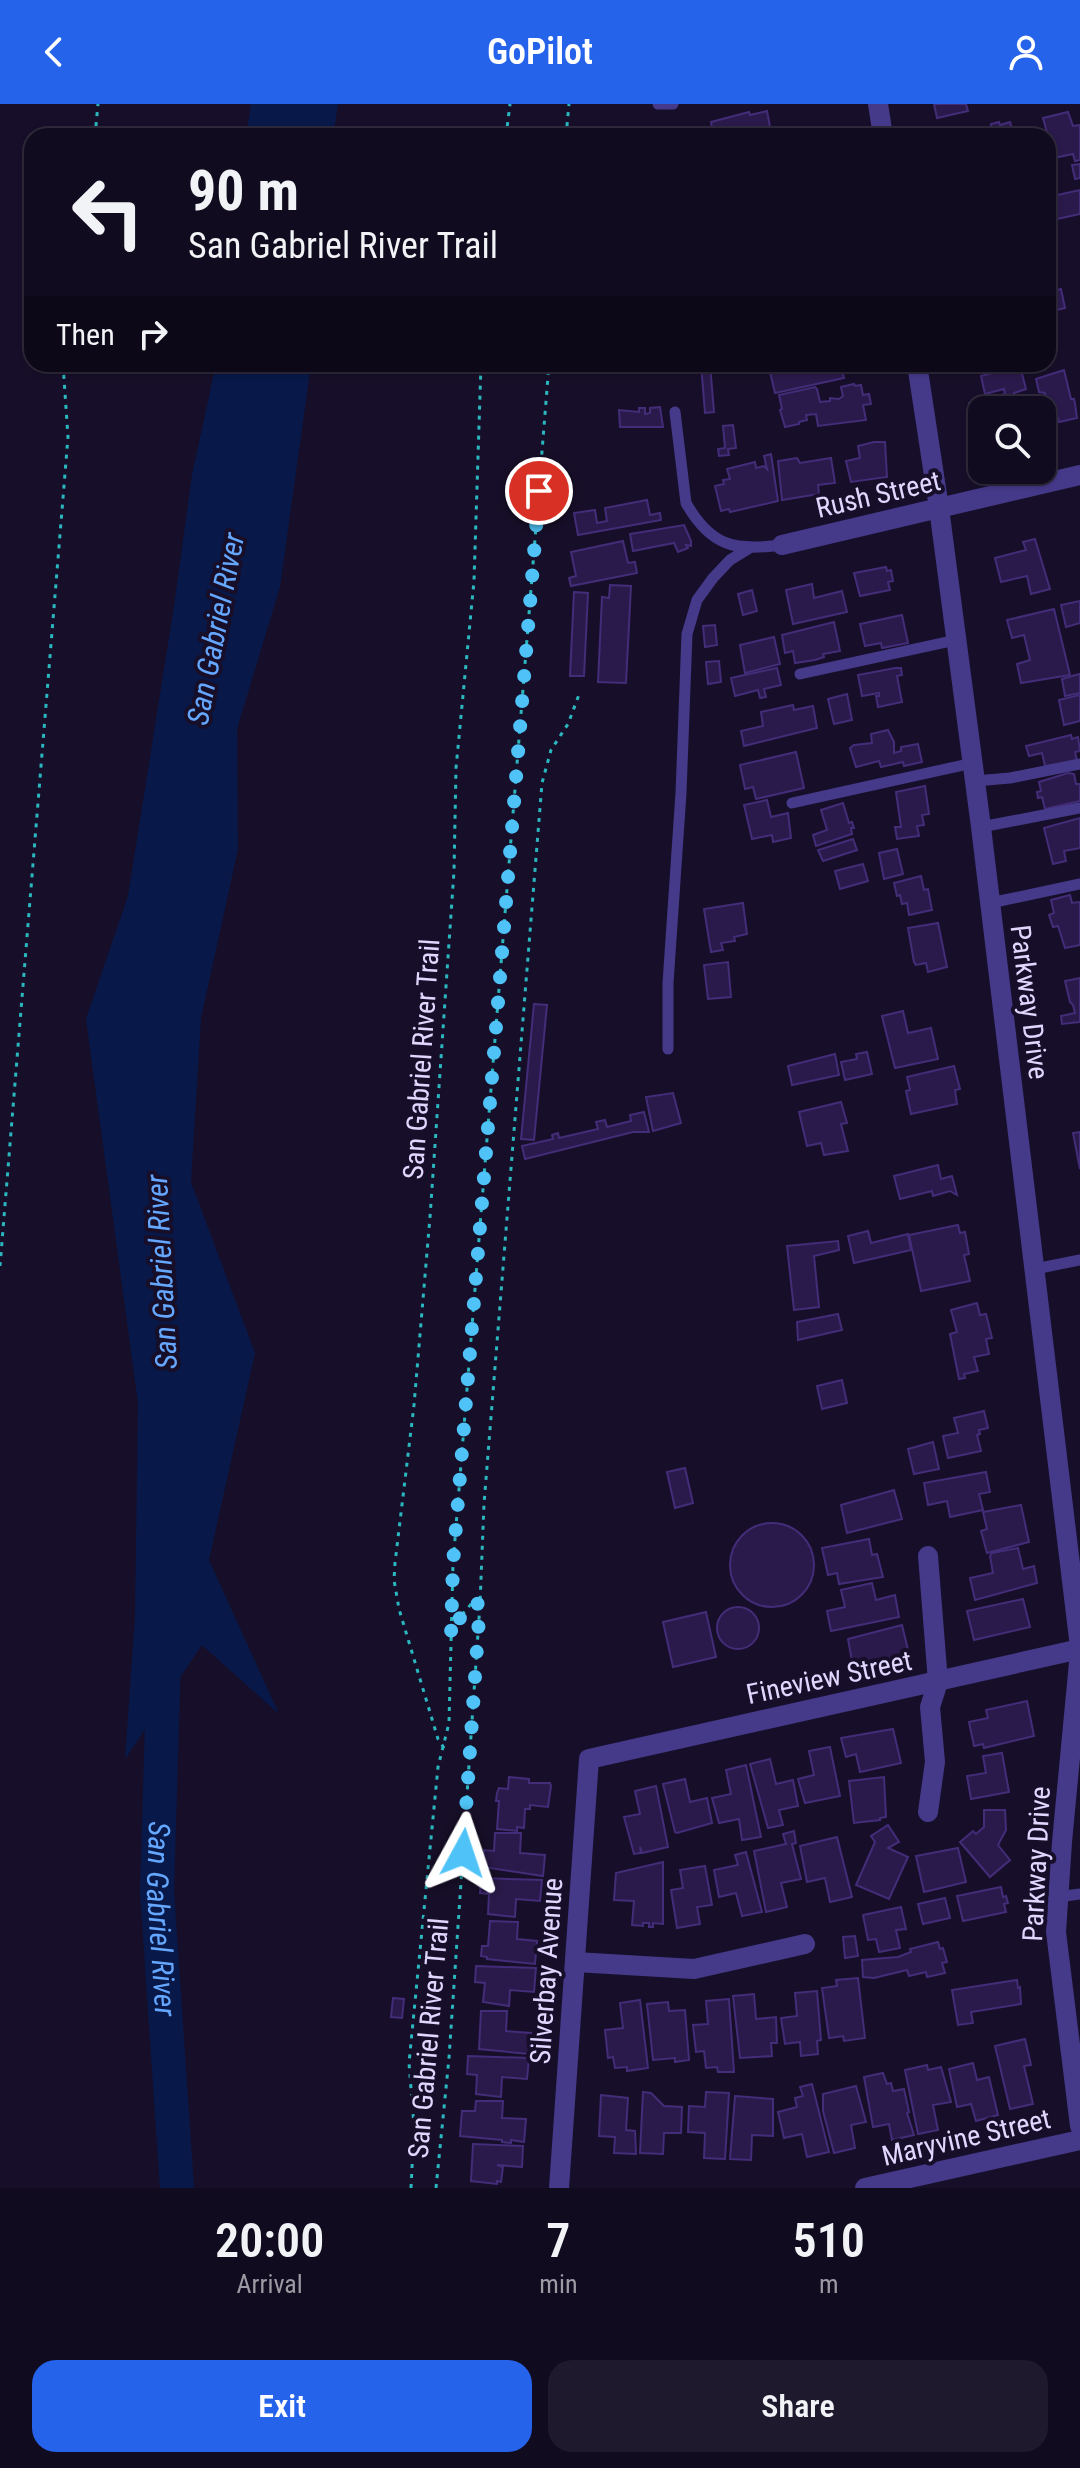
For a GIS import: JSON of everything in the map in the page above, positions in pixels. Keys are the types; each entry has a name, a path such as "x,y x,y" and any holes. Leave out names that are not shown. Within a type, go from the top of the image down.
{"street":[{"path":"878,104 882,128"},
{"name":"Parkway Drive","path":"918,372 981,827 1080,1650 1072,1823 1058,1897 1056,1932 1074,2019 1080,2126"},
{"name":"Rush Street","path":"782,545 1080,475"},
{"path":"928,1556 938,1682 930,1707 935,1762 928,1812"},
{"name":"Fineview Street","path":"589,1759 1080,1650"},
{"name":"Silverbay Avenue","path":"559,2188 589,1759"},
{"path":"575,1962 694,1969 805,1944"},
{"name":"Maryvine Street","path":"865,2188 1080,2140"}],"lane":[{"path":"658,104 673,104"},
{"path":"675,412 686,503 707,530 725,544 748,549 782,545"},
{"path":"668,1049 668,983 681,793 687,634 697,600 730,560 748,549"},
{"path":"800,674 956,640"},
{"path":"792,803 974,772 1010,778 1080,764"},
{"path":"981,827 1080,808"},
{"path":"990,903 1080,884"},
{"path":"1035,1269 1080,1260"},
{"path":"1058,1897 1080,1894"}],"path":[{"path":"96,128 98,104"},
{"path":"507,128 510,104"},
{"path":"567,128 569,104"},
{"path":"0,1266 68,437 64,372"},
{"name":"San Gabriel River Trail","path":"444,1748 438,1739 399,1609 395,1563 414,1405 430,1217 454,871 456,768 474,581 481,372"},
{"path":"411,2188 414,2126 409,2063 438,1767 449,1723 453,1564 548,372"},
{"name":"San Gabriel River Trail","path":"436,2188 450,2046 484,1504 542,783 551,750 568,724 580,692"},
{"path":"451,1636 466,1608 472,1603 480,1604"}],"water":[{"path":"251,104 338,104 334,128 247,128"},
{"path":"214,372 310,372 280,587 237,729 238,849 201,1018 191,1182 255,1353 209,1560 279,1714 202,1645 125,1759 135,1616 138,1403 86,1019 128,896 192,475"}],"building":[{"path":"934,104 966,104 968,111 937,118"},
{"path":"767,111 770,128 712,128 711,122 749,112 750,115"},
{"path":"1068,112 1073,126 1080,125 1080,160 1075,161 1073,154 1056,158 1056,128 1046,128 1043,118"},
{"path":"1010,122 1012,128 986,128 991,124"},
{"path":"1080,164 1080,178 1075,179 1072,165"},
{"path":"1080,190 1080,214 1056,219 1056,195"},
{"path":"1061,289 1065,308 1056,310 1056,290"},
{"path":"1064,370 1077,418 1059,422 1056,418 1056,396 1039,392 1036,379"},
{"path":"702,372 711,372 714,412 705,413"},
{"path":"770,372 842,372 844,378 775,393"},
{"path":"997,372 1022,372 1026,389 1014,393 1015,396 997,396 1005,394 1004,389 985,394 981,376"},
{"path":"861,385 863,395 869,394 871,404 863,405 866,420 818,426 816,414 806,415 807,420 785,427 779,395 815,387 820,402 830,401 830,398 843,396 841,387"},
{"path":"660,407 663,427 620,427 619,410 639,412 639,408 645,408 645,414 650,413 650,408"},
{"path":"733,425 736,448 728,449 729,455 719,456 718,449 725,448 723,426"},
{"path":"885,442 887,477 851,482 846,461 860,458 858,446"},
{"path":"771,454 778,501 730,512 729,509 721,511 715,486 730,479 727,469 755,462 756,468 764,466 767,469 764,456"},
{"path":"797,458 800,463 831,458 835,483 818,485 819,494 782,500 778,461"},
{"path":"647,500 650,515 660,513 661,520 578,535 574,513 595,510 597,523 607,521 605,508"},
{"path":"684,525 691,541 691,546 686,545 688,548 678,552 674,543 633,551 630,534"},
{"path":"1035,539 1050,589 1031,594 1027,576 1001,582 995,558 1026,550 1023,542"},
{"path":"623,541 628,563 635,562 637,573 571,586 569,578 576,576 571,552"},
{"path":"886,567 887,571 891,570 893,581 888,582 890,590 860,596 854,573"},
{"path":"812,584 814,598 842,591 847,612 793,624 786,590"},
{"path":"610,585 631,586 626,683 598,682 602,597 609,598"},
{"path":"752,590 757,611 743,615 738,594"},
{"path":"574,592 588,593 584,676 570,676"},
{"path":"1080,601 1080,623 1066,627 1061,605"},
{"path":"1054,609 1070,675 1021,683 1017,664 1030,660 1024,635 1012,638 1007,620"},
{"path":"902,615 908,643 882,648 881,643 865,646 860,624"},
{"path":"834,622 840,651 795,663 793,651 785,653 782,635"},
{"path":"715,625 717,645 705,647 703,626"},
{"path":"774,637 780,664 745,673 740,645"},
{"path":"719,661 721,682 708,684 706,662"},
{"path":"777,668 781,685 764,689 766,697 760,698 758,690 735,696 731,678"},
{"path":"901,668 902,675 897,676 902,702 878,707 876,696 879,693 862,696 858,675"},
{"path":"1080,674 1080,693 1065,696 1062,679"},
{"path":"847,694 852,720 834,724 828,699"},
{"path":"1080,695 1080,721 1064,725 1059,700"},
{"path":"793,705 794,710 813,706 817,728 744,746 741,731 763,726 761,712"},
{"path":"888,730 894,742 894,753 901,751 901,747 918,744 922,762 881,767 879,761 856,767 850,748 872,743 871,734"},
{"path":"1071,735 1072,739 1078,737 1080,751 1075,752 1077,761 1045,766 1042,753 1029,756 1026,746"},
{"path":"796,752 804,788 756,799 753,787 745,789 740,765"},
{"path":"1074,774 1076,784 1080,784 1080,801 1045,809 1042,797 1038,798 1037,792 1041,791 1039,782"},
{"path":"925,786 929,814 922,815 924,825 917,826 919,836 897,839 895,827 901,827 896,792"},
{"path":"767,800 771,817 788,813 791,838 773,842 772,835 752,839 744,805"},
{"path":"843,803 849,823 852,822 854,828 851,828 852,834 816,846 813,835 827,830 821,810"},
{"path":"1080,818 1080,848 1064,851 1066,861 1053,864 1044,828"},
{"path":"853,839 857,850 823,861 818,850"},
{"path":"897,849 903,874 884,879 879,853"},
{"path":"863,864 868,881 840,889 835,871"},
{"path":"921,876 924,890 928,889 932,910 909,915 907,903 902,904 894,883"},
{"path":"1070,895 1072,903 1080,902 1080,945 1065,948 1058,926 1053,927 1049,915 1054,913 1051,900"},
{"path":"743,903 747,934 734,937 735,941 721,943 723,950 711,952 704,909"},
{"path":"938,923 947,967 928,972 926,963 916,965 914,962 908,928"},
{"path":"728,962 731,997 708,999 704,965"},
{"path":"1080,978 1080,1022 1062,1024 1061,1016 1075,1013 1065,981"},
{"path":"534,1004 547,1005 534,1140 521,1139"},
{"path":"903,1011 908,1033 931,1028 938,1059 895,1068 882,1016"},
{"path":"867,1052 872,1074 845,1080 841,1062 857,1059 856,1054"},
{"path":"835,1054 839,1075 792,1085 788,1066"},
{"path":"954,1066 960,1089 955,1090 957,1104 911,1114 906,1091 910,1090 907,1077"},
{"path":"673,1093 681,1123 653,1131 646,1097"},
{"path":"841,1102 847,1123 841,1124 848,1151 824,1155 821,1143 807,1146 799,1112"},
{"path":"644,1112 649,1132 633,1132 525,1159 522,1146 553,1139 552,1135 558,1133 559,1138 598,1129 596,1122 605,1120 607,1127 631,1121 630,1115"},
{"path":"1080,1132 1080,1169 1073,1133"},
{"path":"938,1165 941,1179 952,1176 957,1195 950,1191 933,1196 932,1191 900,1199 894,1176"},
{"path":"958,1225 960,1233 965,1232 969,1254 964,1255 970,1281 921,1291 909,1235"},
{"path":"868,1231 871,1243 908,1234 911,1250 854,1263 848,1236"},
{"path":"838,1241 839,1250 814,1256 819,1307 794,1310 787,1246"},
{"path":"977,1303 980,1315 986,1314 992,1338 986,1339 989,1354 974,1357 978,1371 964,1374 965,1378 959,1379 950,1334 957,1332 951,1310"},
{"path":"838,1314 842,1330 798,1340 797,1322"},
{"path":"842,1380 847,1403 822,1409 817,1386"},
{"path":"984,1411 988,1428 979,1430 980,1434 977,1435 981,1451 948,1458 943,1436 958,1433 954,1418"},
{"path":"933,1442 939,1469 914,1474 908,1449"},
{"path":"685,1468 693,1503 675,1508 667,1472"},
{"path":"986,1472 990,1492 979,1494 983,1510 950,1517 947,1501 928,1505 924,1483"},
{"path":"894,1490 902,1519 847,1533 841,1505"},
{"path":"1021,1505 1029,1542 987,1553 981,1531 987,1529 983,1512"},
{"path":"772,1523 788,1526 802,1535 811,1549 814,1565 811,1581 802,1595 788,1604 772,1607 756,1604 742,1595 733,1581 730,1565 733,1549 742,1535 756,1526"},
{"path":"869,1539 872,1555 877,1554 883,1577 839,1584 837,1573 828,1575 822,1548"},
{"path":"1018,1548 1023,1569 1034,1566 1037,1583 975,1600 970,1578 993,1573 992,1553"},
{"path":"872,1583 876,1600 895,1595 899,1617 831,1631 827,1611 845,1607 841,1590"},
{"path":"1023,1599 1030,1627 974,1640 967,1611"},
{"path":"738,1607 753,1613 759,1628 753,1643 738,1649 723,1643 717,1628 723,1613"},
{"path":"706,1612 716,1657 673,1667 663,1622"},
{"path":"902,1625 909,1654 853,1667 848,1639"},
{"path":"1027,1701 1034,1736 984,1748 983,1744 974,1746 969,1722 988,1718 986,1710"},
{"path":"893,1729 901,1763 860,1772 856,1754 846,1757 841,1738"},
{"path":"830,1747 840,1796 805,1803 798,1779 814,1775 809,1751"},
{"path":"1002,1753 1009,1792 971,1799 967,1776 986,1773 983,1756"},
{"path":"770,1759 776,1784 793,1780 798,1806 779,1810 783,1825 768,1828 750,1764"},
{"path":"746,1765 761,1837 742,1840 739,1819 719,1823 712,1798 731,1794 726,1770"},
{"path":"509,1777 529,1779 529,1783 550,1783 551,1786 548,1807 530,1805 530,1809 525,1809 524,1828 517,1827 517,1831 497,1829 497,1793 499,1788 508,1789"},
{"path":"884,1777 886,1817 854,1823 849,1781"},
{"path":"685,1779 690,1802 707,1798 712,1823 677,1833 663,1784"},
{"path":"656,1786 668,1847 642,1853 640,1847 641,1853 634,1854 624,1817 640,1814 635,1791"},
{"path":"984,1810 1005,1810 1006,1830 998,1845 1010,1860 990,1877 960,1842 973,1831 976,1834 984,1827"},
{"path":"888,1825 899,1842 888,1848 908,1857 889,1899 856,1885 875,1842 871,1836"},
{"path":"794,1831 796,1843 792,1844 801,1879 781,1883 787,1907 766,1912 754,1851 786,1844 783,1834"},
{"path":"495,1833 521,1833 520,1853 545,1855 543,1876 483,1867 484,1850 494,1851"},
{"path":"837,1837 852,1897 830,1902 825,1878 807,1882 800,1846"},
{"path":"958,1848 966,1882 924,1892 916,1856"},
{"path":"746,1852 762,1912 742,1916 736,1893 719,1897 714,1870 738,1865 735,1855"},
{"path":"663,1862 663,1924 653,1923 653,1927 649,1927 649,1923 632,1925 634,1901 614,1900 616,1873"},
{"path":"705,1866 712,1905 697,1907 700,1924 677,1928 671,1890 683,1888 680,1870"},
{"path":"481,1878 542,1880 540,1901 516,1899 515,1917 488,1914 489,1894 480,1893"},
{"path":"1001,1887 1008,1903 1004,1904 1006,1912 963,1921 957,1896"},
{"path":"945,1898 950,1918 923,1924 918,1904"},
{"path":"901,1907 906,1929 896,1930 900,1948 879,1952 876,1939 868,1940 863,1915"},
{"path":"490,1921 518,1922 517,1939 537,1941 535,1964 481,1956 482,1946 488,1946"},
{"path":"855,1936 858,1956 845,1958 843,1937"},
{"path":"938,1942 947,1962 942,1963 945,1973 927,1977 926,1972 909,1976 907,1970 874,1978 863,1977 862,1960 898,1957 911,1952 910,1949"},
{"path":"476,1966 536,1968 534,1992 510,1990 509,2006 483,2002 485,1983 475,1982"},
{"path":"858,1978 865,2038 844,2041 843,2036 829,2038 822,1988 837,1986 836,1980"},
{"path":"1017,1980 1021,2004 971,2012 973,2023 958,2025 952,1990"},
{"path":"817,1991 821,2040 817,2041 818,2054 801,2056 800,2042 785,2044 781,2018 797,2016 795,1993"},
{"path":"754,1994 756,2019 776,2017 777,2043 771,2043 772,2056 740,2058 733,1996"},
{"path":"393,1998 404,1999 402,2018 391,2017"},
{"path":"729,1999 734,2072 718,2072 717,2067 706,2068 704,2051 696,2052 693,2025 708,2024 706,2001"},
{"path":"640,2000 648,2068 627,2071 627,2067 615,2068 613,2057 608,2058 605,2030 623,2028 620,2003"},
{"path":"668,2002 669,2011 685,2010 689,2060 653,2060 647,2004"},
{"path":"481,2011 507,2011 506,2031 531,2033 529,2054 479,2049"},
{"path":"1025,2039 1031,2065 1024,2066 1033,2104 1010,2109 995,2046"},
{"path":"468,2056 529,2058 527,2079 502,2077 501,2097 476,2094 477,2075 467,2074"},
{"path":"973,2063 977,2080 989,2077 998,2115 976,2121 971,2104 957,2107 949,2069"},
{"path":"927,2065 928,2070 941,2067 951,2102 933,2105 938,2130 918,2134 905,2070"},
{"path":"883,2073 893,2091 904,2089 914,2135 892,2140 889,2124 873,2127 864,2077"},
{"path":"812,2084 829,2152 807,2157 802,2134 784,2138 778,2112 797,2107 795,2098 803,2096 800,2087"},
{"path":"856,2086 866,2122 851,2125 855,2148 834,2153 823,2111 823,2094"},
{"path":"643,2092 651,2093 664,2106 682,2107 681,2133 664,2133 663,2154 640,2153"},
{"path":"706,2092 729,2093 725,2159 704,2158 705,2133 688,2132 689,2106 705,2107"},
{"path":"601,2095 628,2098 626,2130 635,2131 636,2154 614,2153 615,2137 599,2136"},
{"path":"735,2096 773,2099 773,2136 752,2135 751,2160 730,2159"},
{"path":"476,2101 503,2101 502,2118 526,2119 524,2142 460,2136 462,2111 475,2111"},
{"path":"473,2144 523,2146 522,2167 497,2165 503,2167 501,2182 497,2181 497,2184 471,2181"}],"waterway":[{"name":"San Gabriel River","path":"164,1657 157,1891 177,2188"}],"route":[{"path":"463,1853 480,1604 472,1603 466,1608 451,1636 453,1564 539,491"}]}
